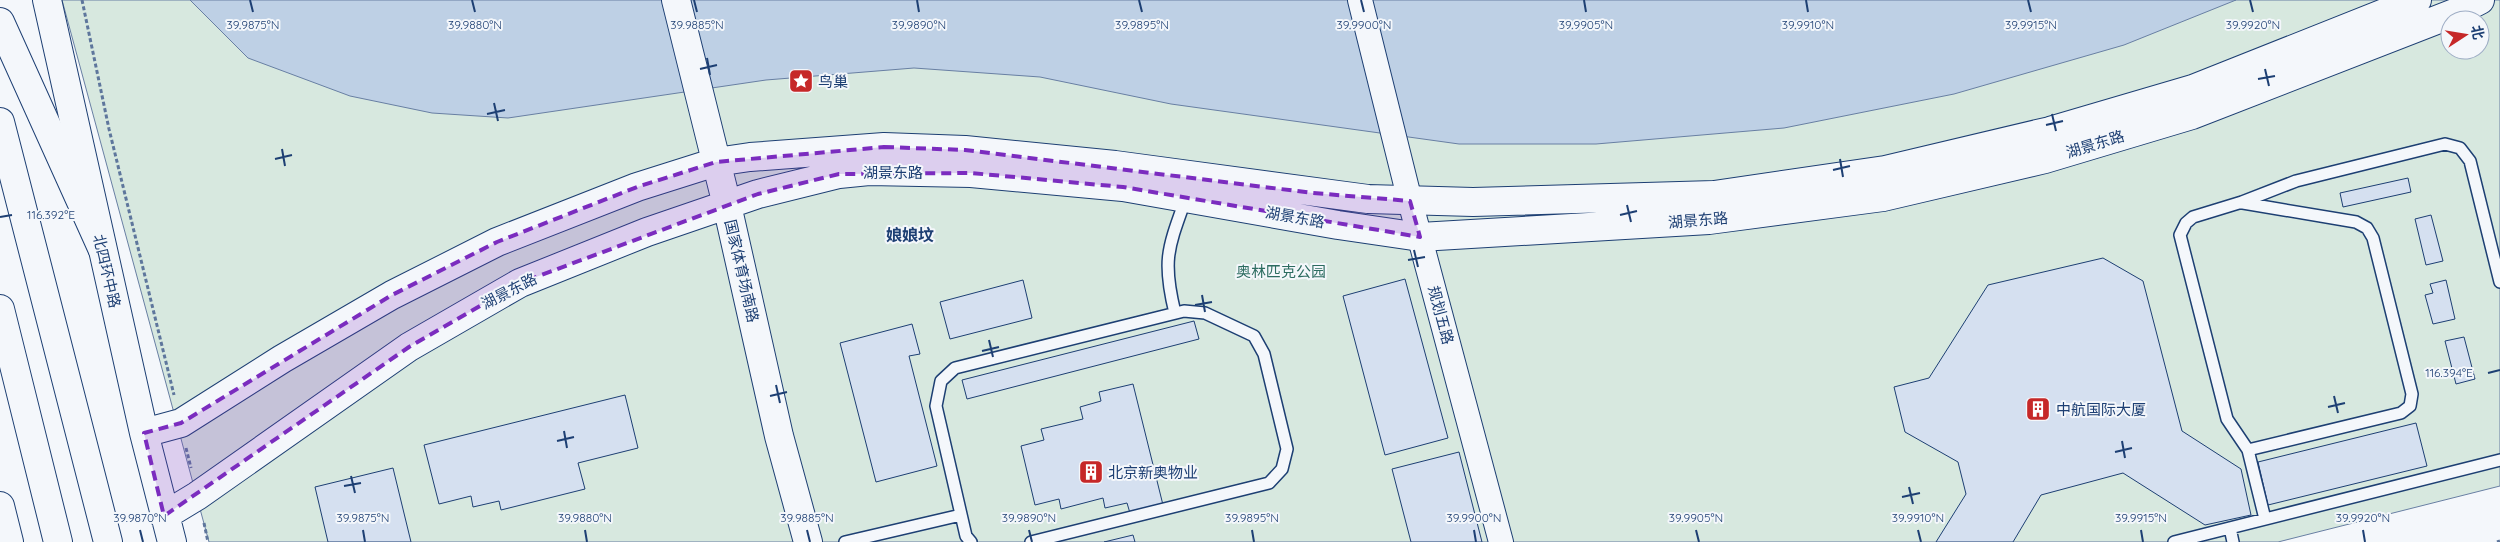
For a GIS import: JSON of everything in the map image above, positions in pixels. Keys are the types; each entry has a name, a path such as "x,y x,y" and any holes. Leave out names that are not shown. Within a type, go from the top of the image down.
{"main road":[{"name":"北四环中路","path":"46,0 144,433 172,542"},
{"name":"国家体育场南路","path":"676,0 727,205 779,436 808,542"},
{"name":"湖景东路","path":"144,433 181,423 282,359 392,295 497,242 636,188 716,162 750,157 884,147 966,150 1115,166 1314,193 1410,200 1473,202 1714,195 1885,170 2050,131 2193,88 2417,0"},
{"name":"湖景东路","path":"164,516 197,496 409,346 520,283 647,232 758,194 839,174 869,171 971,173 1123,187 1338,225 1420,237 1709,220 1883,197 2045,159 2192,115 2457,12 2480,0"},
{"path":"0,22 102,248"},
{"path":"0,122 108,542"},
{"path":"0,310 58,542"},
{"path":"0,506 9,542"}],"street":[{"name":"规划五路","path":"1360,0 1410,200 1501,542"}],"lane":[{"path":"2265,519 2248,450 2227,419 2180,235 2186,223 2193,217 2242,202 2296,181 2444,144 2460,148 2470,161 2500,282"},
{"path":"1175,313 1167,280 1168,248 1186,198"},
{"path":"2242,202 2356,222 2367,228 2373,238 2412,394 2410,406 2401,413 2248,450"},
{"path":"971,542 966,536 936,406 941,381 955,368 1184,311 1205,313 1254,336 1264,354 1286,449 1282,469 1269,483 1031,542"},
{"path":"2174,542 2500,460"},
{"path":"845,542 961,515"},
{"path":"2230,528 2233,542"}],"path":[{"path":"82,0 109,129 208,542"}],"highlighted area":[{"path":"884,147 965,150 1313,193 1410,201 1420,237 1123,187 971,173 839,174 758,194 520,283 409,347 164,516 144,433 181,423 392,295 497,242 637,187 716,162"}],"green space":[{"name":"奥林匹克公园","path":"62,0 2500,0 2500,486 2278,542 209,542"}],"water":[{"path":"190,0 2236,0 2124,45 1954,94 1784,128 1596,144 1459,144 1171,104 1040,77 914,68 766,80 508,118 432,113 350,96 248,58"}],"building":[{"path":"2408,178 2411,192 2343,207 2340,193"},
{"path":"2431,215 2443,261 2426,265 2415,219"},
{"name":"中航国际大厦","path":"2103,258 2143,281 2182,431 2241,469 2251,515 2205,525 2123,473 2041,495 2013,542 1936,542 1966,494 1958,462 1905,432 1894,387 1929,378 1988,285"},
{"path":"1405,279 1448,438 1385,455 1343,296"},
{"path":"1023,280 1032,318 950,339 940,302"},
{"path":"2446,280 2455,319 2433,324 2425,295 2433,293 2430,284"},
{"path":"1194,321 1199,339 967,399 962,380"},
{"path":"912,324 920,354 909,356 937,466 876,482 840,343"},
{"path":"2464,337 2475,379 2456,384 2445,341"},
{"name":"北京新奥物业","path":"1133,384 1163,505 1130,513 1127,503 1105,508 1103,498 1061,509 1059,499 1035,505 1021,446 1044,440 1041,429 1083,419 1080,407 1101,401 1099,392"},
{"path":"625,395 638,448 578,463 585,489 501,510 499,501 473,507 471,496 439,504 424,445"},
{"path":"2416,423 2427,466 2268,505 2258,462"},
{"path":"1459,452 1482,542 1411,542 1392,469"},
{"path":"393,468 411,542 328,542 315,487"},
{"path":"1133,535 1135,542 1104,542"}],"place":[{"name":"鸟巢","path":"801,81"},
{"name":"中航国际大厦","path":"2038,409"},
{"name":"北京新奥物业","path":"1091,472"}],"district":[{"name":"娘娘坟","path":"910,235"}]}
